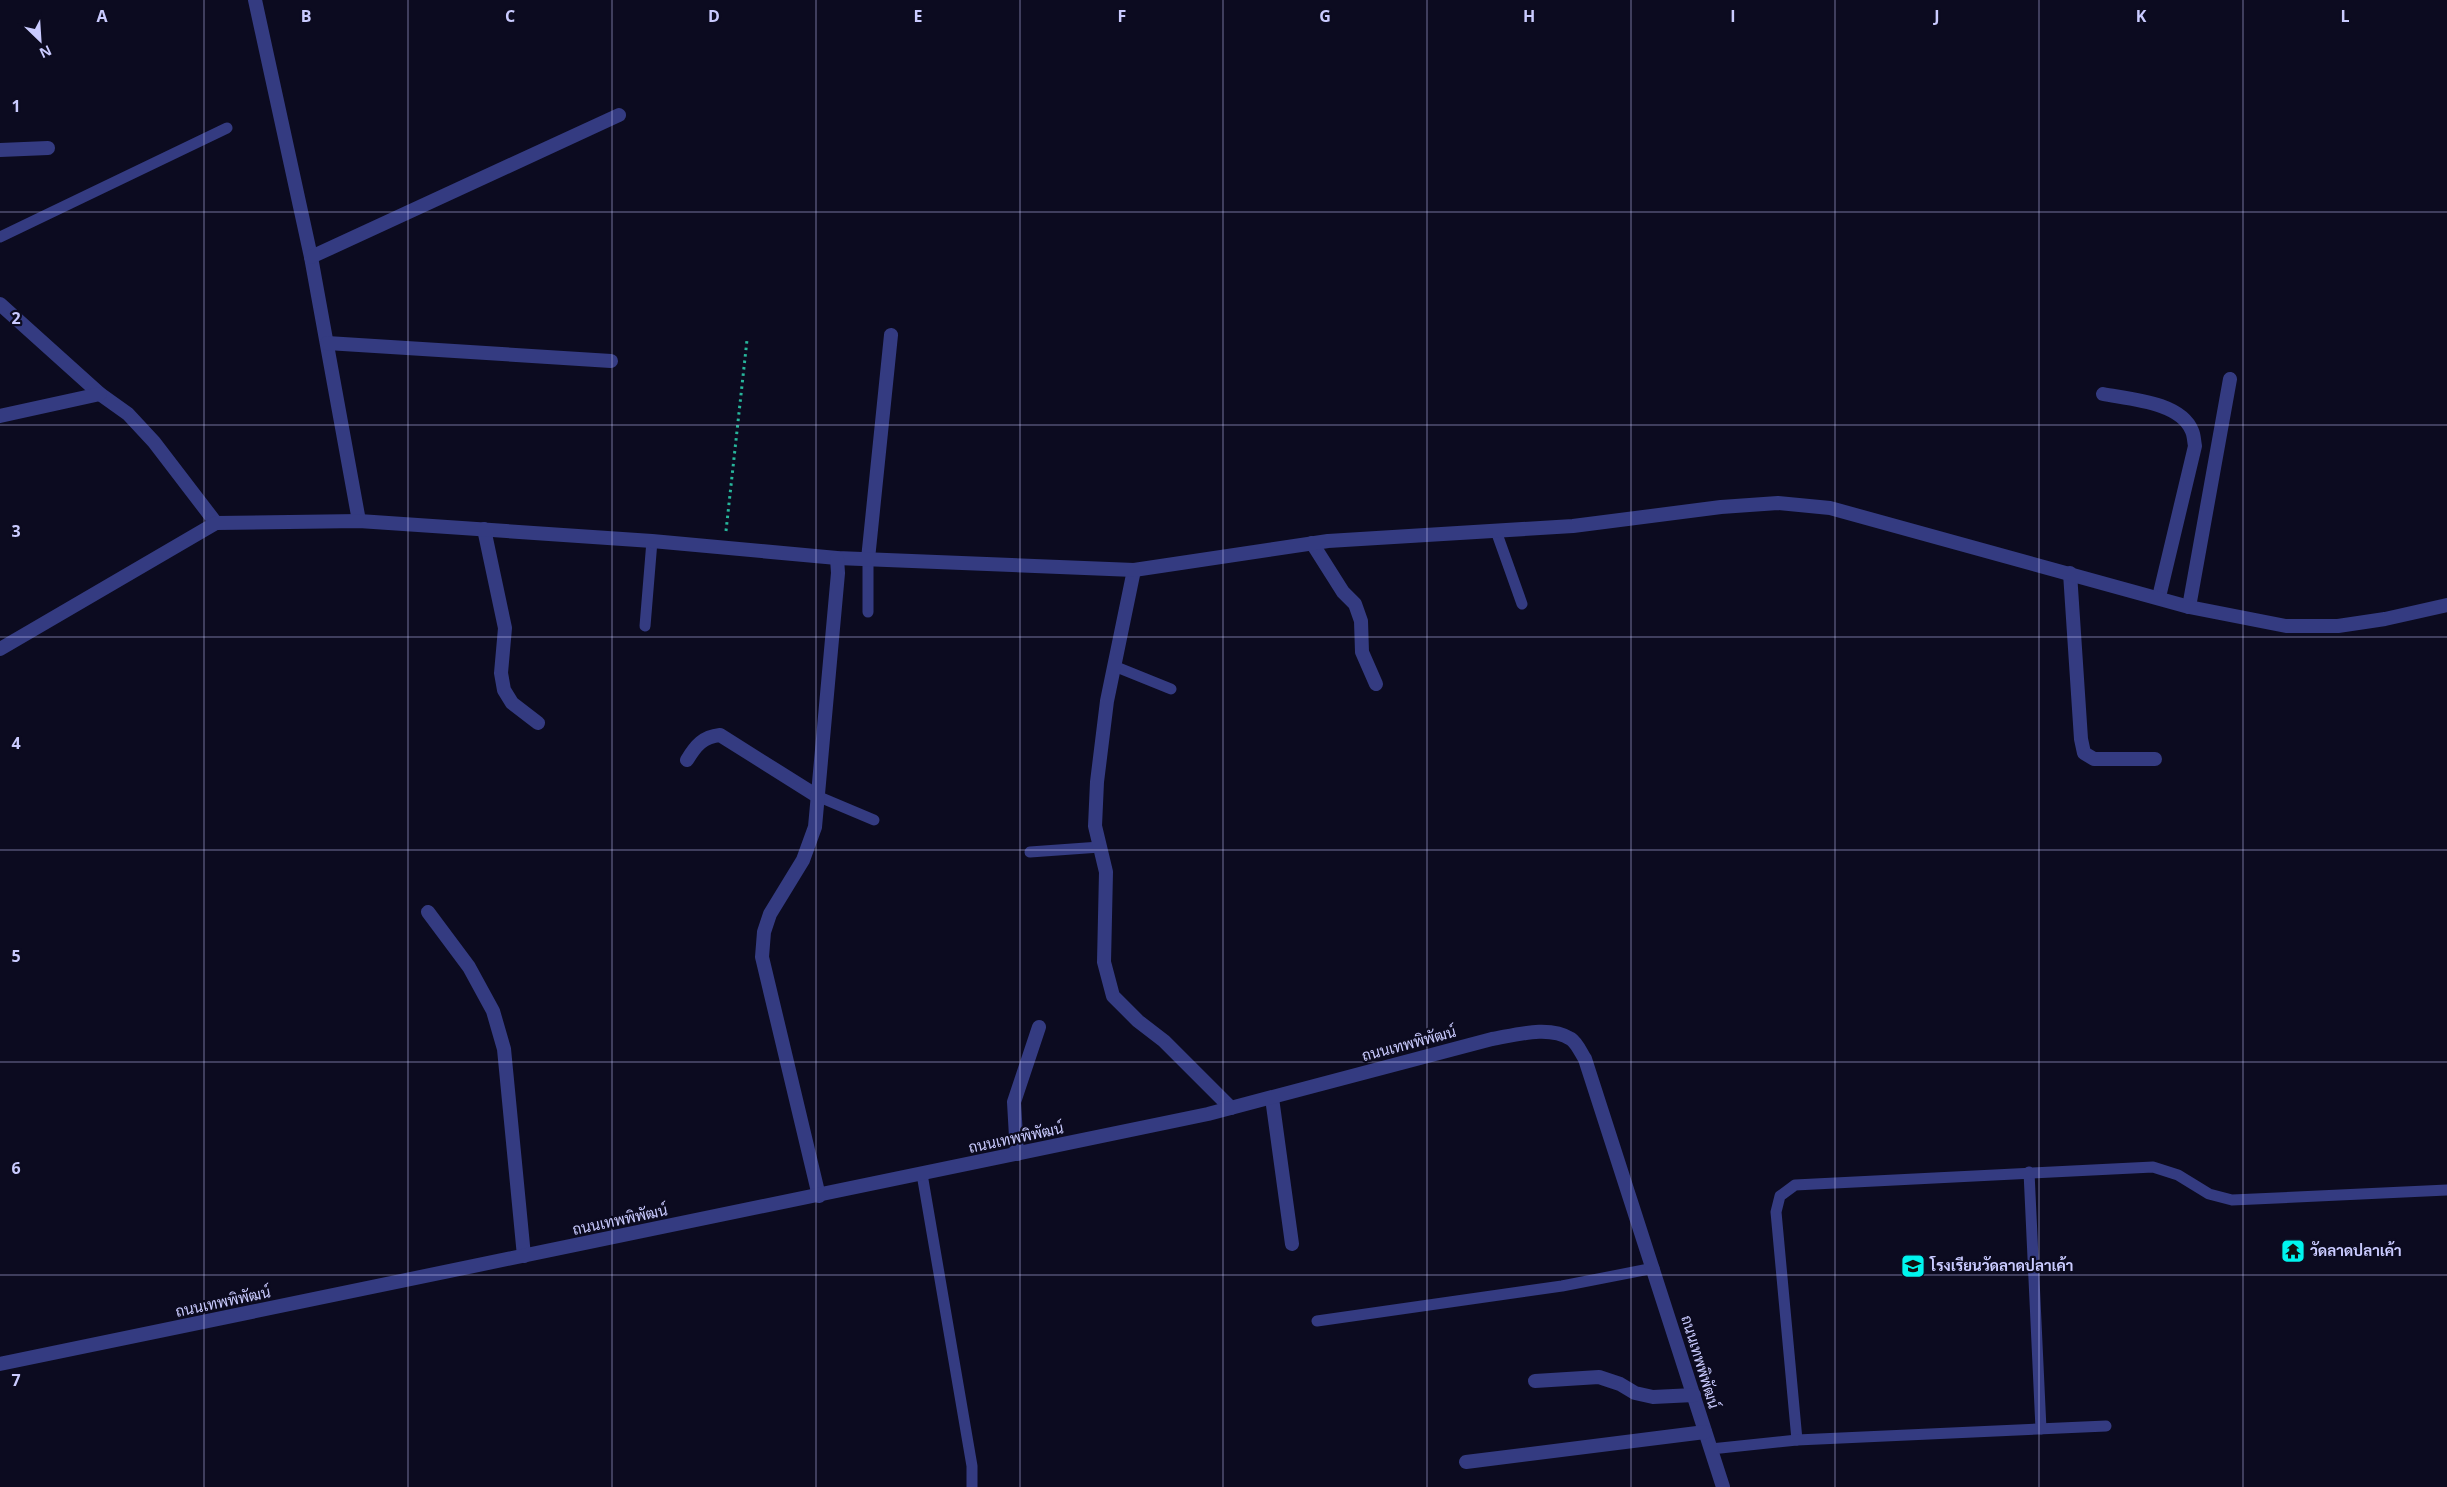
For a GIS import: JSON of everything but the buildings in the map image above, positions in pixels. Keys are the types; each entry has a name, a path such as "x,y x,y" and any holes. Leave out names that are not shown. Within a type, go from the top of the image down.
{"street":[{"path":"255,0 311,257 359,521"},
{"path":"311,257 618,115"},
{"path":"0,150 48,148"},
{"path":"0,304 100,394 128,414 216,523"},
{"path":"868,559 891,335"},
{"path":"327,343 611,360"},
{"path":"2189,607 2230,379"},
{"path":"0,416 100,394"},
{"path":"2103,394 2162,405 2181,416 2192,430 2194,446 2159,597"},
{"path":"0,649 216,523 359,521 652,541 837,558 1134,570 1312,543 1573,526 1778,503 1830,508 2159,597 2189,607 2286,626 2338,626 2385,619 2447,605"},
{"path":"484,529 505,628 501,673 504,690 512,703 538,724"},
{"path":"1312,543 1343,592 1355,604 1361,621 1362,652 1376,684"},
{"path":"819,1196 762,957 764,932 770,914 803,860 815,828 838,573 837,558"},
{"path":"1134,570 1107,701 1097,782 1095,826 1106,872 1104,962 1114,996 1138,1020 1164,1041 1231,1108"},
{"path":"2070,573 2081,739 2084,753 2094,759 2155,760"},
{"path":"687,760 696,745 708,737 720,735 818,796"},
{"path":"428,912 469,967 487,996 502,1042 524,1256"},
{"path":"1017,1154 1014,1102 1039,1027"},
{"name":"ถนนเทพพิพัฒน์","path":"0,1364 819,1196 1231,1108 1492,1039 1532,1033 1557,1033 1572,1040 1585,1059 1654,1268 1722,1487"},
{"path":"1272,1098 1292,1244"},
{"path":"1534,1382 1599,1377 1620,1384 1635,1394 1653,1397 1694,1394"},
{"path":"1466,1462 1705,1432"}],"lane":[{"path":"0,237 227,128"},
{"path":"1496,531 1522,604"},
{"path":"645,626 652,541"},
{"path":"868,559 868,612"},
{"path":"1114,666 1171,689"},
{"path":"818,796 874,820"},
{"path":"1030,852 1100,847"},
{"path":"1797,1440 1776,1212 1780,1196 1795,1185 2153,1167 2178,1175 2209,1194 2232,1200 2447,1190"},
{"path":"2029,1172 2041,1429"},
{"path":"922,1174 972,1466 972,1487"},
{"path":"1317,1321 1562,1286 1654,1268"},
{"path":"1710,1449 1797,1440 2106,1426"}],"path":[{"path":"724,548 746,340"}],"place":[{"name":"วัดลาดปลาเค้า","path":"2293,1251"},
{"name":"โรงเรียนวัดลาดปลาเค้า","path":"1913,1266"}]}
